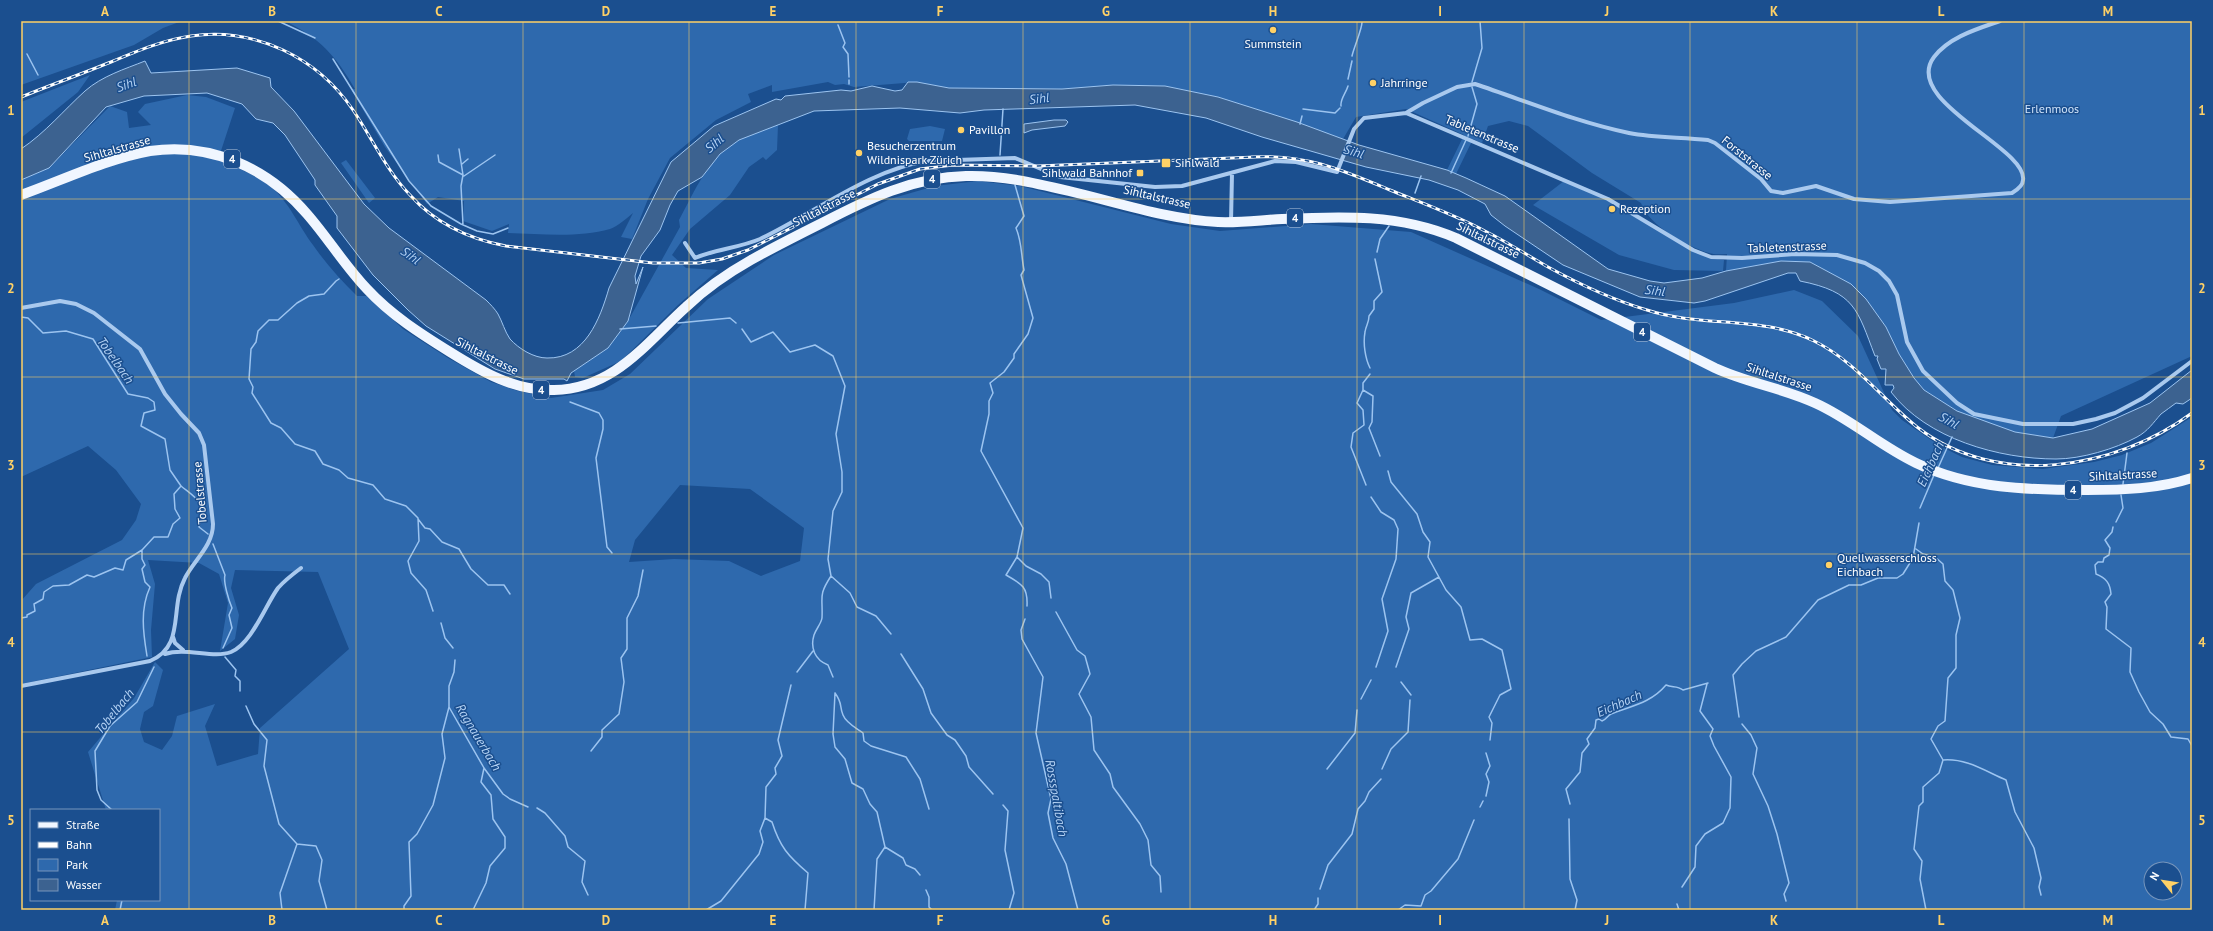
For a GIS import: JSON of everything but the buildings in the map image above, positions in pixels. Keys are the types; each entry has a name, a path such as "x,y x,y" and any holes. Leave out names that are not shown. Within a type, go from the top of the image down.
{"main road":[{"name":"Sihltalstrasse","path":"21,195 115,161 151,151 173,149 196,151 232,159 258,172 284,190 307,213 368,290 401,320 465,361 495,377 523,387 552,390 581,387 608,376 633,359 695,298 736,269 856,206 888,191 913,184 958,176 1008,178 1183,217 1212,222 1359,217 1402,221 1439,231 1478,249 1721,371 1793,394 1818,404 1919,465 1953,478 2003,487 2060,490 2146,488 2192,478"}],"street":[{"name":"Forststrasse","path":"1232,173 1275,161 1296,162 1337,172 1350,136 1356,125 1364,118 1406,113 1457,87 1475,84 1587,122 1628,133 1654,137 1708,140 1715,143 1761,179 1770,191 1783,192 1816,186 1854,199 1890,202 2012,193 2020,188 2024,180 2022,171 2011,158 1952,109 1934,91 1928,78 1933,57 1942,48 1966,33 2000,21"},
{"name":"Tabletenstrasse","path":"1406,113 1608,199 1693,250 1711,257 1742,258 1795,254 1837,255 1866,263 1889,281 1897,295 1907,342 1923,371 1957,403 1974,414 2023,424 2073,424 2096,419 2115,413 2143,398 2192,361"},
{"path":"685,243 695,258 746,244 884,173 914,162 928,161 1015,158 1060,177 1155,187 1182,186 1232,173 1231,222"},
{"name":"Tobelstrasse","path":"21,308 60,301 76,304 94,313 140,349 165,394 181,414 199,432 207,456 213,533 185,578 179,594 173,636 169,648 164,654"},
{"path":"21,686 150,661 164,654 184,651 222,654 230,652 238,648 246,640 278,588 301,568"},
{"path":"173,636 175,643 184,651"}],"green space":[{"path":"21,21 182,21 163,28 134,45 21,85"},
{"name":"Erlenmoos","path":"285,21 2192,21 2192,356 2061,416 2053,438 2015,432 1985,423 1957,411 1924,390 1914,378 1899,354 1886,327 1866,299 1851,284 1810,262 1781,261 1726,271 1727,254 1714,254 1700,250 1670,234 1652,219 1645,211 1641,203 1592,173 1528,126 1509,121 1488,126 1482,143 1473,139 1456,174 1447,170 1464,135 1406,109 1356,117 1343,139 1218,97 1165,86 1113,85 1062,89 949,88 917,82 854,87 844,84 835,85 828,82 772,92 772,85 748,94 751,102 716,120 670,158 648,199 632,239 621,237 633,213 610,229 586,234 560,235 508,233 509,224 492,231 463,221 464,201 438,197 427,204 385,147 352,91 355,89 334,57 318,41"},
{"path":"90,75 78,92 21,138 21,102"},
{"path":"187,95 206,97 235,108 218,160 258,178 270,186 283,200 323,259 357,296 367,296 403,329 448,358 491,382 518,391 551,398 603,390 630,374 708,299 774,255 890,199 935,186 978,181 1020,186 1171,224 1220,231 1311,224 1411,232 1539,289 1601,320 1734,303 1794,290 1822,301 1858,336 1892,410 1902,420 1940,446 1962,457 1992,465 2043,469 2094,462 2122,455 2151,443 2192,417 2192,910 115,910 117,901 160,901 160,809 106,809 88,752 134,698 155,662 163,670 153,706 144,712 140,729 144,742 162,750 172,736 177,716 215,704 205,726 217,766 258,754 260,728 349,649 318,572 235,570 231,588 239,615 235,639 220,651 228,603 219,574 199,563 148,560 155,584 151,630 152,657 21,684 21,601 36,584 122,540 136,520 141,504 116,470 88,446 21,477 21,180 49,168 110,106 127,112 129,128 151,125 138,112 145,104","holes":["680,485 750,489 804,528 800,561 761,576 729,561 674,559 629,562 635,540"]},
{"path":"778,125 777,150 766,160 763,157 749,167 730,195 690,229 672,255 686,268 718,270 678,305 621,361 583,378 575,377 574,371 608,348 628,321 680,227 679,220 691,197 711,164 729,146 740,139"},
{"path":"930,126 945,129 942,141 909,141 907,139 910,129"},
{"path":"346,160 375,198 369,203 341,163"},
{"path":"1564,181 1608,200 1711,258 1724,260 1723,271 1674,270 1619,255 1533,205"}],"water":[{"name":"Sihl","path":"145,61 151,73 237,68 270,78 271,87 294,111 364,204 389,228 486,300 498,314 510,339 527,352 542,358 560,357 571,352 589,335 601,312 609,288 671,162 714,126 776,99 781,100 785,96 841,90 851,91 872,86 895,91 902,90 908,82 917,82 949,88 1062,89 1113,85 1165,86 1218,97 1297,122 1359,145 1447,170 1505,196 1608,269 1650,281 1664,283 1702,278 1726,271 1781,261 1810,262 1851,284 1866,299 1886,327 1899,354 1914,378 1924,390 1957,411 2015,432 2053,438 2092,429 2150,403 2192,370 2192,398 2183,404 2176,403 2161,414 2141,435 2119,446 2087,455 2066,459 2034,458 1988,450 1944,434 1924,422 1906,408 1891,392 1894,388 1893,385 1885,385 1886,369 1881,369 1877,359 1878,356 1875,356 1858,315 1851,305 1843,297 1832,291 1818,285 1800,281 1796,273 1788,273 1705,301 1694,303 1640,297 1563,265 1505,226 1491,215 1485,204 1458,190 1429,180 1366,167 1262,137 1206,118 1135,105 984,110 960,113 900,108 814,111 739,140 720,154 702,177 678,191 670,205 660,230 641,256 635,276 636,284 643,267 628,321 608,348 571,373 567,381 564,379 524,379 495,369 426,326 408,310 373,275 337,228 337,216 315,185 315,180 285,135 273,123 256,119 242,104 207,93 144,96 106,107 49,168 21,180 21,149 46,129 85,91 99,81 114,73"},
{"path":"1066,120 1068,122 1065,126 1032,130 1024,133 1024,124"}],"waterway":[{"path":"278,21 315,38"},
{"path":"1352,56 1362,21"},
{"path":"1472,82 1482,48 1480,21"},
{"path":"838,25 845,43 843,47 848,54 849,77"},
{"path":"27,54 38,75"},
{"path":"333,59 409,181 431,206 461,224 477,231 493,234 508,228"},
{"path":"1348,79 1352,61 1351,65"},
{"path":"1341,106 1342,98 1348,86"},
{"path":"1468,136 1477,104 1472,87"},
{"path":"1303,109 1335,113 1340,108"},
{"name":"Rossspaltibach","path":"1000,155 1003,109"},
{"path":"1300,124 1302,116"},
{"path":"1451,173 1466,140"},
{"path":"459,149 463,175 461,186 463,225"},
{"path":"438,155 439,162 463,175"},
{"path":"464,176 495,155"},
{"path":"462,164 468,159"},
{"path":"1415,193 1421,176"},
{"name":"Rossspaltibach","path":"1015,185 1024,216 1016,228 1024,270 1021,275 1033,318 1028,334 1014,354 1014,358 1004,372 990,383 993,393 989,401 989,414 981,451 1023,528 1017,557 1006,575 1023,587 1026,594 1027,606"},
{"path":"1377,252 1380,239 1389,226"},
{"path":"1370,368 1365,350 1365,332 1369,316 1374,309 1374,301 1382,292 1375,259"},
{"name":"Ragnauerbach","path":"339,279 324,294 309,296 297,303 278,320 269,320 258,331 256,342 251,349 249,379 253,387 252,393 271,423 281,428 295,444 315,451 323,464 339,470 348,478 373,485 385,499 406,506 418,518 419,541 408,561 411,573 426,590 433,611"},
{"name":"Tobelbach","path":"21,317 28,318 43,333 66,331 93,339 128,394 148,398 154,402 155,410 144,413 141,426 165,439 170,470 181,486 174,494 175,509 180,518 173,524 168,537 154,537 142,550 126,560 123,570 115,568 94,577 87,575 69,585 53,586 44,592 43,599 34,604 35,611 27,615 27,617 21,618"},
{"path":"678,323 730,318 736,323"},
{"path":"620,329 656,326"},
{"path":"742,329 751,342 773,332 790,352 815,345 833,356 845,386 836,434 842,472 842,492 833,511 828,559 831,576 824,588 822,618 813,640 813,649 817,657 828,665 833,677"},
{"path":"1370,374 1363,383 1363,390 1373,396 1372,422 1369,428 1380,456"},
{"path":"1363,390 1357,403 1363,410 1364,425 1353,433 1351,447 1366,485"},
{"path":"570,402 599,413 603,420 603,429 596,458 607,547 612,553"},
{"name":"Eichbach","path":"1938,468 1952,437"},
{"path":"2123,484 2127,453"},
{"path":"1388,471 1391,482 1417,514 1423,532 1430,542 1428,557 1446,590 1461,607 1470,640 1482,639 1502,650 1511,689 1500,695 1489,717 1492,723 1490,740"},
{"name":"Eichbach","path":"1920,508 1934,475"},
{"path":"181,486 193,495 200,503 202,512 199,527 208,534"},
{"path":"2116,522 2123,508 2121,495"},
{"path":"1371,497 1381,512 1394,520 1398,529 1396,559 1382,599 1388,631 1376,667"},
{"path":"418,519 425,528 430,529 442,542 459,549 471,569 488,585 504,585 510,594"},
{"name":"Eichbach","path":"1739,717 1733,675 1742,664 1756,651 1786,637 1818,600 1849,585 1861,585 1878,578 1897,578 1903,574 1913,558 1919,523"},
{"path":"2113,527 2112,532 2105,540 2110,548 2109,555 2104,558 2103,562 2098,562 2095,565 2096,574 2107,581 2111,594 2105,602 2107,607 2106,629 2131,648 2130,672 2150,712 2163,724 2171,737 2188,739 2192,746"},
{"path":"213,544 225,575 226,587 232,608 229,615 232,628 223,648"},
{"path":"1916,549 1923,554 1935,557 1943,564 1945,581 1953,590 1960,618 1956,635 1956,668 1948,678 1945,721 1938,726 1931,739 1943,760 1939,773 1923,787 1923,802 1919,806 1914,849 1922,861 1920,879 1926,910"},
{"name":"Tobelbach","path":"142,550 142,559 145,565 142,569 145,582 150,587 145,604 143,621 147,656"},
{"path":"1017,557 1026,566 1041,574 1049,582 1051,598"},
{"path":"591,751 602,737 602,730 619,714 624,682 621,658 627,649 627,618 638,596 643,570"},
{"path":"831,576 850,593 857,607 876,616 891,634"},
{"path":"1396,667 1409,629 1406,617 1411,593 1439,577"},
{"path":"1056,612 1077,650 1085,656 1090,674 1079,694 1091,717 1094,750 1110,774 1113,787 1140,824 1148,840 1151,865 1160,876 1161,892"},
{"name":"Rossspaltibach","path":"1025,619 1021,630 1022,639 1043,677 1036,733 1051,799 1048,813 1053,838 1066,864 1078,910"},
{"name":"Ragnauerbach","path":"441,623 445,638 453,648"},
{"path":"797,672 813,651"},
{"path":"901,654 923,689 931,713 947,735 955,740 966,756 969,767 993,794"},
{"path":"225,657 236,670 235,676 240,681 240,691"},
{"name":"Ragnauerbach","path":"455,660 454,672 449,686 449,707 484,768 503,794 510,799 528,807"},
{"name":"Tobelbach","path":"111,809 101,800 97,790 95,751 110,726 137,702 154,667"},
{"path":"1361,699 1371,680"},
{"path":"1401,682 1411,695"},
{"name":"Eichbach","path":"1570,804 1566,789 1580,772 1582,753 1589,744 1587,739 1595,728 1596,720 1599,719 1602,721 1611,714 1647,700 1666,685 1683,690 1708,683"},
{"path":"1682,887 1695,867 1696,846 1705,834 1723,823 1730,808 1731,777 1710,736 1713,729 1700,711 1707,684"},
{"path":"706,910 721,901 759,854 763,842 760,831 765,818 766,787 776,774 775,768 782,756 778,740 791,685"},
{"path":"835,693 833,734 835,747 845,759 852,783 863,789 870,804 877,812 885,847 903,858 906,865 915,869 920,875"},
{"path":"835,693 840,702 844,718 863,733 864,741 871,746 906,757 920,779 929,809"},
{"path":"1382,769 1391,749 1408,732 1410,700"},
{"path":"246,706 254,724 267,740 264,766 279,824 297,844 280,893 282,910"},
{"path":"404,910 404,906 411,896 409,842 417,834 433,805 445,758 442,734 449,707"},
{"path":"1327,769 1355,733 1357,710"},
{"path":"1742,724 1751,735 1757,748 1753,774 1768,806 1777,834 1789,883 1784,894 1786,901"},
{"path":"1486,753 1490,766 1486,774 1489,782 1486,796"},
{"path":"1943,760 1968,763 2006,780 2015,812 2034,848 2041,878 2039,887 2041,895"},
{"path":"473,910 486,883 490,866 505,848 505,837 493,819 491,795 481,782 484,768"},
{"path":"1320,889 1328,865 1352,834 1358,809 1365,801 1369,792 1381,779"},
{"path":"1480,807 1483,801"},
{"path":"1003,805 1008,811 1005,850 1014,893 1009,910"},
{"name":"Ragnauerbach","path":"537,808 545,813 565,836 568,847 585,861 582,882 588,895"},
{"path":"765,818 772,822 782,845 795,861 808,873 805,910"},
{"name":"Eichbach","path":"1569,819 1570,879 1577,900 1575,910"},
{"path":"1398,910 1405,905 1421,906 1425,895 1431,891 1458,859 1474,820"},
{"path":"297,844 316,846 322,860 319,881 327,910"},
{"path":"874,910 877,859 885,847"},
{"path":"926,890 929,897 929,907 932,910"},
{"path":"1314,910 1318,904 1318,898"},
{"name":"Tobelbach","path":"120,910 122,901"},
{"path":"1677,904 1679,910"}],"railway":[{"path":"21,97 140,50 181,38 215,34 238,36 261,41 303,61 322,75 338,91 353,110 386,165 401,185 420,205 442,222 479,239 506,246 653,263 699,263 722,259 748,250 878,184 920,169 953,165 1038,166 1256,157"},
{"path":"1251,157 1289,158 1306,161 1322,164 1355,176 1462,220 1493,235 1548,267 1596,291 1634,306 1689,319 1774,328 1794,333 1814,341 1829,349 1842,359 1917,427 1949,447 1983,459 2019,465 2056,465 2092,459 2128,448 2161,433 2192,413"}],"place":[{"name":"Summstein","path":"1273,30"},
{"name":"Jahrringe","path":"1373,83"},
{"name":"Pavillon","path":"961,130"},
{"name":"Besucherzentrum Wildnispark Zürich","path":"859,153"},
{"name":"Sihlwald","path":"1166,163"},
{"name":"Sihlwald Bahnhof","path":"1140,173"},
{"name":"Rezeption","path":"1612,209"},
{"name":"Quellwasserschloss Eichbach","path":"1829,565"}]}
